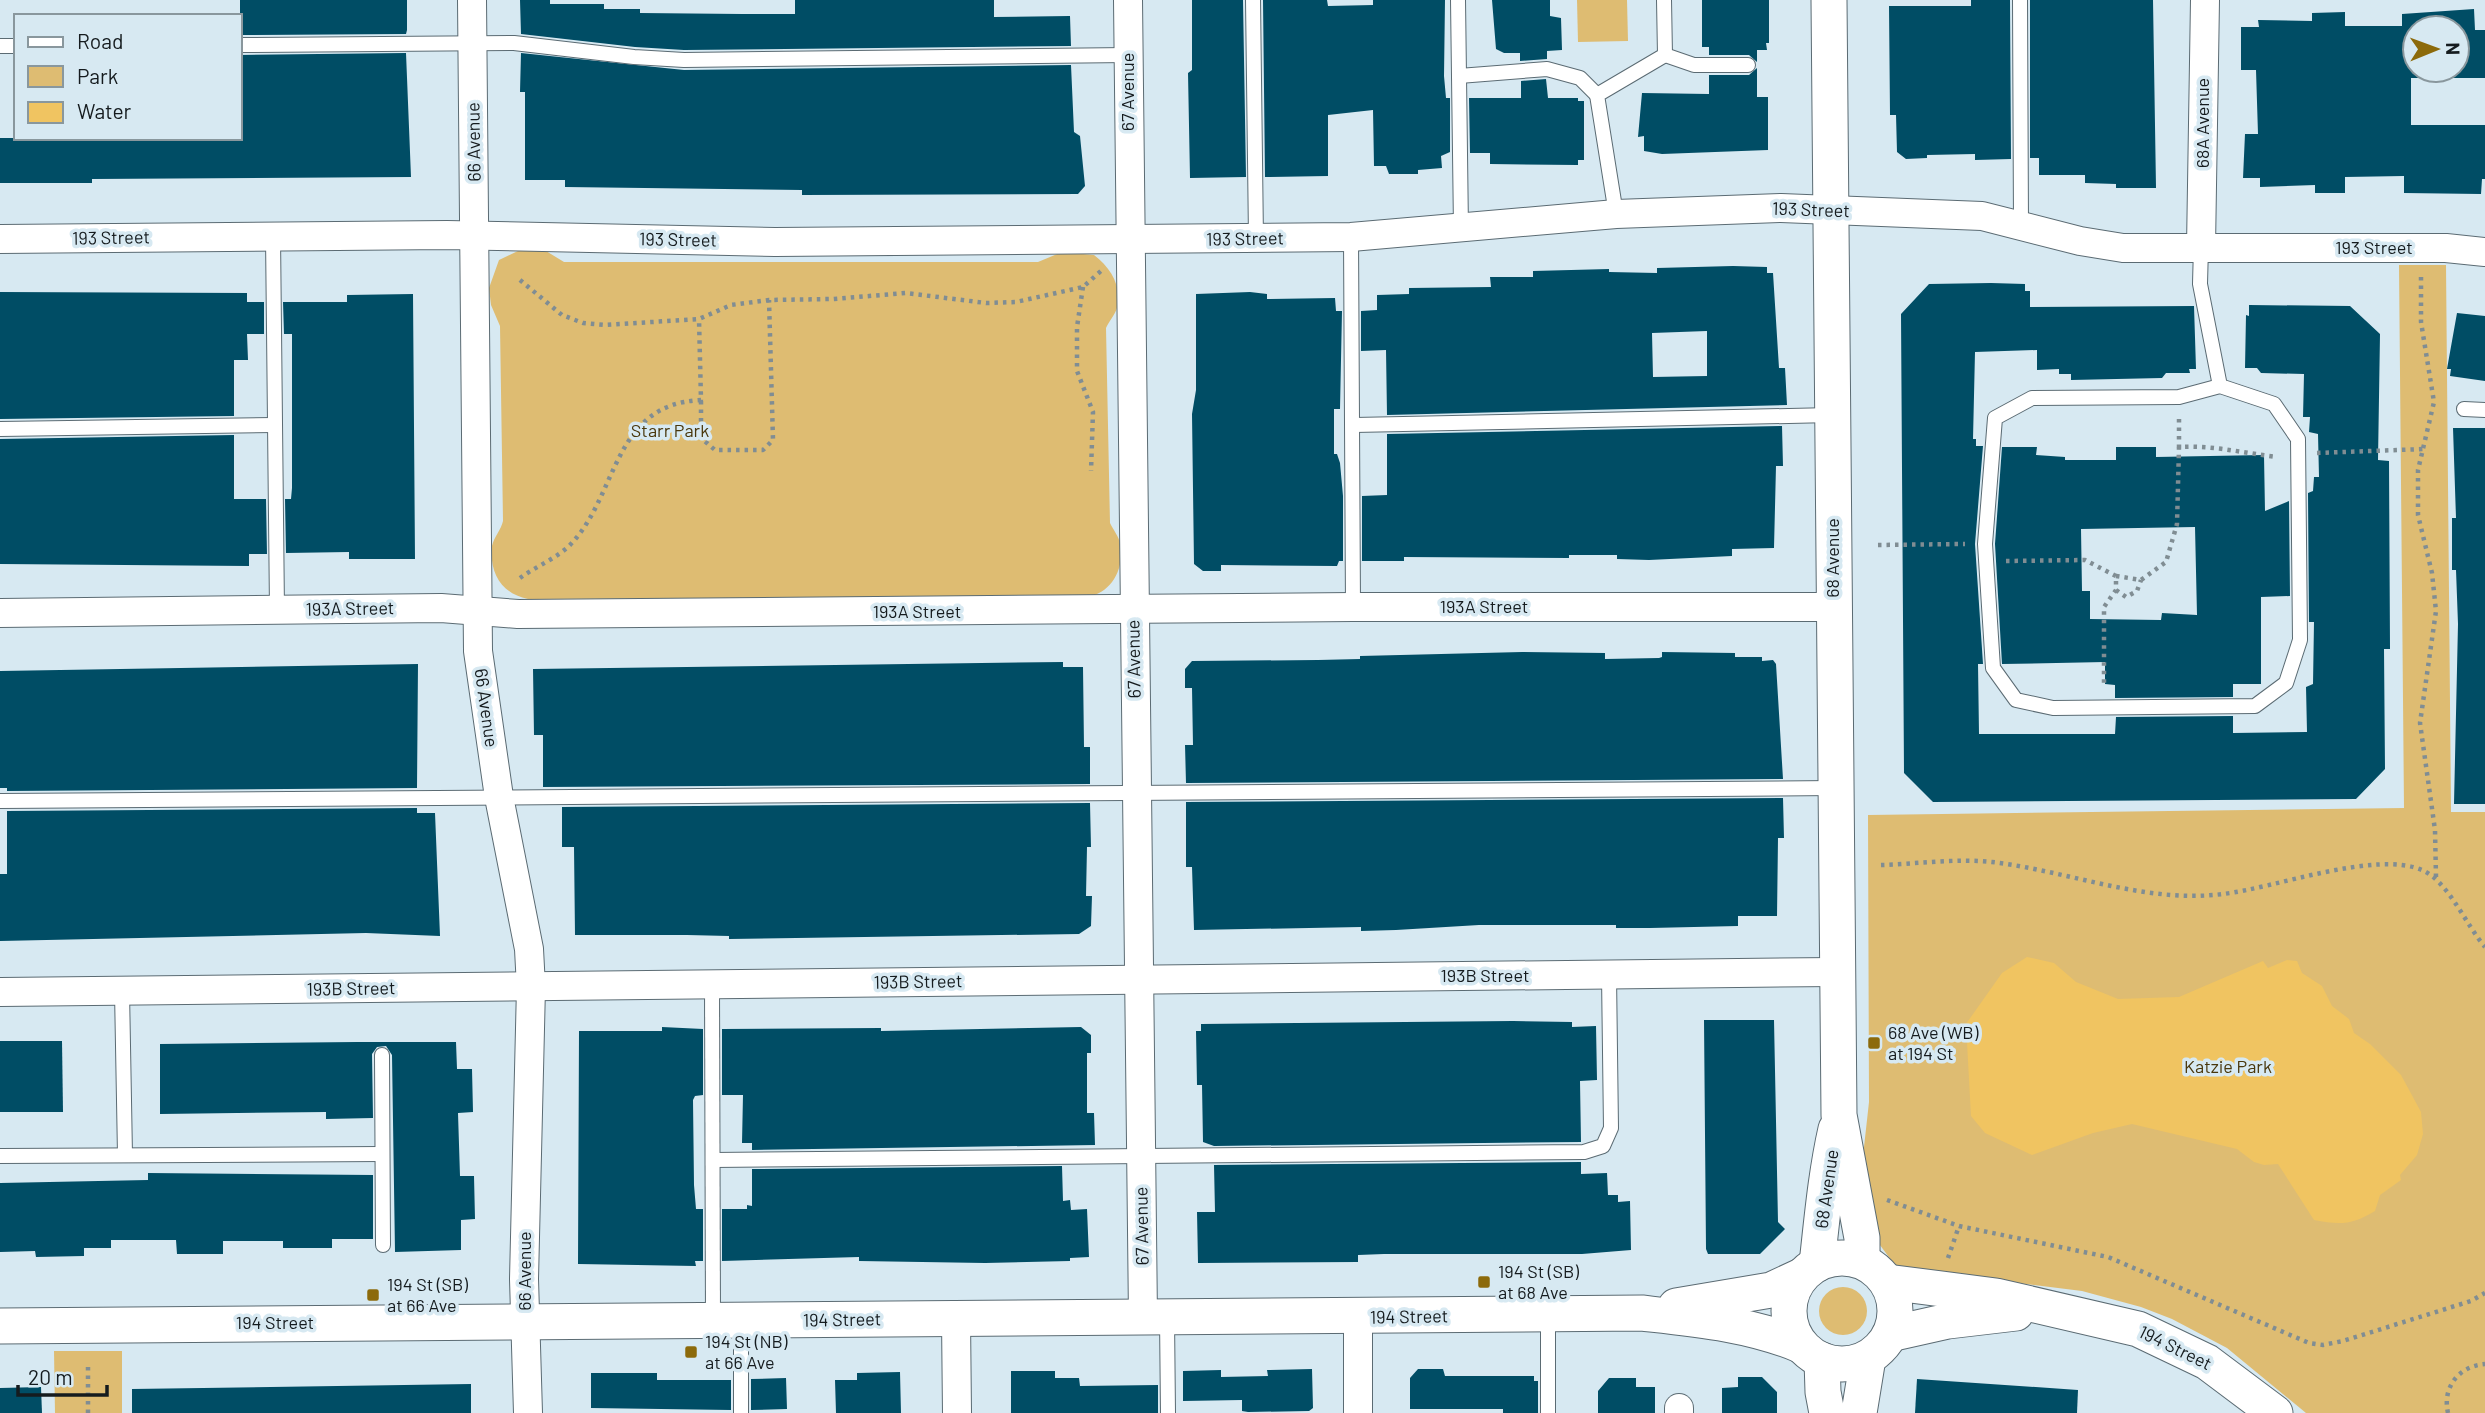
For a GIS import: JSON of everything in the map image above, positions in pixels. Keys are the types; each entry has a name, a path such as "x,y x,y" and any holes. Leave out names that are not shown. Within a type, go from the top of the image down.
{"street":[{"name":"66 Avenue","path":"472,0 481,682 499,797 529,949 531,987 525,1322 528,1413"},
{"name":"67 Avenue","path":"1128,0 1141,1157 1155,1318"},
{"name":"68 Avenue","path":"1829,0 1835,972 1839,1115 1875,1272"},
{"name":"68A Avenue","path":"2201,247 2205,0"},
{"name":"193 Street","path":"0,239 475,235 775,242 1256,239 1351,237 1716,208 1953,212 2123,248 2420,248 2485,252"},
{"name":"193A Street","path":"0,612 441,608 518,614 1353,607 1833,607"},
{"name":"193B Street","path":"0,992 1835,972"},
{"name":"68 Avenue","path":"1809,1270 1827,1200 1827,1170 1839,1115"},
{"path":"1827,1413 1811,1353 1788,1314 1791,1294 1809,1270 1836,1257 1875,1272 1896,1308 1879,1346 1859,1413"},
{"name":"194 Street","path":"1642,1313 1771,1290 1809,1270"},
{"name":"194 Street","path":"1875,1272 2062,1310 2138,1329 2207,1362 2275,1413"},
{"name":"194 Street","path":"1879,1346 1948,1321 2062,1310"},
{"name":"194 Street","path":"0,1326 1642,1313 1734,1325 1771,1333 1811,1353"},
{"path":"1358,1317 1358,1413"},
{"path":"956,1319 957,1413"},
{"path":"1811,1353 1849,1364 1879,1346"}],"lane":[{"path":"1253,0 1256,239"},
{"path":"1458,0 1461,229"},
{"path":"1664,0 1665,55"},
{"path":"2020,0 2021,225"},
{"path":"242,45 514,43 671,59 1128,55"},
{"path":"1597,95 1665,55 1694,65 1748,65"},
{"path":"1459,76 1546,69 1580,78 1597,95 1616,214"},
{"path":"273,236 277,610"},
{"path":"1351,237 1353,607"},
{"path":"2201,247 2200,284 2220,386"},
{"path":"2220,386 2274,404 2298,439 2300,640 2286,683 2255,706 2053,708 2017,700 1993,668 1984,544 1995,418 2032,398 2179,397 2220,386"},
{"path":"2464,409 2485,411"},
{"path":"1354,425 1832,415"},
{"path":"0,429 274,425"},
{"path":"0,801 1835,788"},
{"path":"713,1160 1584,1152 1603,1146 1611,1128 1609,975"},
{"path":"712,984 713,1160 727,1322 741,1413"},
{"path":"122,991 125,1155"},
{"path":"382,1055 383,1245"},
{"path":"0,1156 382,1154"},
{"path":"1548,1315 1548,1413"},
{"path":"1155,1318 1168,1413"}],"path":[{"path":"2420,248 2421,322 2434,402 2418,470 2418,515 2432,573 2436,611 2420,723 2435,830 2436,878"},
{"path":"520,280 562,315 583,323 605,325 699,319 731,305 769,300 906,293 986,303 1016,302 1083,287 1105,268"},
{"path":"1083,287 1077,327 1077,371 1093,412 1091,471"},
{"path":"699,319 701,438 715,450 763,450 773,440 769,300"},
{"path":"2116,590 2126,597 2137,591 2141,580 2166,562 2177,524 2179,397"},
{"path":"520,578 569,546 587,521 622,448 661,408 678,401 701,400"},
{"path":"2179,447 2213,445 2226,451 2299,457 2424,449"},
{"path":"1878,545 1984,544"},
{"path":"1987,561 2085,560 2116,576 2141,580"},
{"path":"2104,708 2104,607 2116,590 2116,576"},
{"path":"1881,865 1990,862 2132,890 2178,895 2222,895 2344,870 2394,864 2420,869 2436,878 2485,947"},
{"path":"1884,1200 1959,1226 2108,1257 2309,1343 2323,1345 2343,1341 2470,1301 2485,1293"},
{"path":"1947,1262 1959,1226"},
{"path":"88,1362 88,1413"},
{"path":"2448,1413 2448,1389 2459,1373 2468,1366 2485,1364"}],"green space":[{"path":"1577,0 1627,0 1628,41 1578,42"},
{"name":"Starr Park","path":"520,250 546,251 564,262 1038,262 1062,252 1094,255 1114,278 1118,292 1117,308 1106,328 1110,523 1118,538 1121,553 1115,578 1096,595 1087,597 528,599 511,592 499,581 492,556 492,546 503,521 500,326 491,305 489,288 499,260"},
{"name":"Katzie Park","path":"2399,265 2446,265 2451,812 2485,812 2485,1413 2306,1413 2227,1348 2172,1319 2141,1307 2082,1291 1897,1268 1874,1237 1862,1165 1869,1102 1868,815 2404,808"},
{"path":"1843,1287 1860,1294 1867,1311 1860,1328 1843,1335 1826,1328 1819,1311 1826,1294"},
{"path":"54,1351 122,1351 122,1413 55,1413"}],"water":[{"path":"2027,957 2054,963 2076,982 2118,999 2179,997 2263,961 2268,968 2287,960 2297,961 2302,973 2322,986 2332,1006 2349,1019 2354,1033 2370,1044 2401,1075 2421,1112 2423,1134 2417,1155 2400,1175 2401,1180 2380,1195 2375,1211 2346,1223 2331,1223 2314,1220 2278,1164 2264,1165 2254,1162 2237,1149 2132,1124 2093,1133 2032,1155 1985,1133 1971,1116 1966,1024 2002,973"}],"building":[{"path":"240,0 407,0 407,30 406,34 242,35"},
{"path":"520,0 550,0 550,4 604,4 604,9 640,9 640,13 795,14 795,0 994,0 994,17 1070,16 1071,46 684,50 635,47 521,34"},
{"path":"1192,0 1243,0 1246,177 1190,178 1188,73 1192,70"},
{"path":"1263,0 1327,0 1328,6 1373,5 1373,0 1445,0 1444,76 1446,98 1450,98 1450,152 1441,156 1442,168 1418,170 1418,174 1389,174 1386,166 1374,166 1373,110 1328,115 1328,176 1265,177"},
{"path":"1492,0 1550,0 1550,16 1561,18 1562,50 1547,51 1547,59 1520,61 1520,53 1504,53 1496,49"},
{"path":"1702,0 1769,0 1769,43 1766,43 1767,50 1757,50 1757,62 1749,55 1709,55 1709,47 1702,47"},
{"path":"1971,0 2010,0 2011,159 1975,160 1975,154 1927,155 1927,158 1906,159 1897,152 1896,115 1890,115 1889,6 1971,6"},
{"path":"2030,0 2153,0 2156,188 2116,188 2116,184 2085,183 2085,175 2039,175 2039,158 2030,158"},
{"path":"2474,9 2475,30 2485,30 2485,78 2471,78 2471,14 2402,14"},
{"path":"2345,12 2345,26 2401,26 2401,84 2411,84 2411,125 2485,125 2485,179 2482,179 2481,194 2404,193 2404,176 2345,177 2345,193 2315,193 2315,185 2260,187 2260,178 2243,178 2245,134 2258,134 2256,70 2241,70 2241,27 2259,27 2258,20 2312,21 2312,13"},
{"path":"406,53 411,177 92,179 92,183 0,183 0,138 242,140 242,55"},
{"path":"521,53 684,70 1071,65 1074,132 1080,136 1085,186 1078,194 802,195 802,190 565,187 565,180 525,180 525,92 520,92"},
{"path":"1757,68 1757,97 1768,97 1768,150 1662,154 1644,151 1644,136 1638,137 1642,93 1709,94 1709,75 1749,75"},
{"path":"1546,79 1548,98 1578,98 1578,101 1584,101 1584,160 1578,160 1578,165 1490,164 1490,153 1470,153 1469,98 1521,98 1521,81"},
{"path":"1767,267 1767,273 1773,273 1779,368 1785,368 1787,405 1387,415 1386,350 1361,351 1361,311 1377,310 1377,295 1409,294 1409,288 1491,287 1490,277 1533,277 1533,271 1609,269 1609,272 1657,273 1657,268","holes":["1707,331 1707,376 1653,377 1652,333"]},
{"path":"1929,284 2025,284 2025,291 2030,291 2030,307 2194,306 2196,369 2189,369 2190,373 2166,373 2162,378 2071,380 2071,374 2059,374 2059,369 2037,370 2037,350 1975,352 1973,439 1976,439 1976,446 1983,446 1975,544 1983,664 1978,664 1979,734 2115,734 2116,717 2233,716 2233,733 2307,732 2306,687 2313,684 2314,622 2309,622 2308,493 2313,491 2314,477 2319,477 2318,434 2309,432 2310,417 2303,417 2304,374 2261,373 2257,368 2245,368 2246,315 2249,316 2249,305 2350,306 2380,334 2378,460 2389,461 2390,649 2384,649 2385,769 2356,799 1933,802 1904,773 1901,314"},
{"path":"0,292 247,293 247,302 264,302 264,334 247,334 248,360 234,360 234,416 0,419"},
{"path":"413,294 415,559 349,559 349,552 286,553 285,499 291,499 292,488 292,334 284,334 283,302 347,302 347,295"},
{"path":"1196,294 1267,294 1267,299 1335,298 1336,311 1342,311 1340,409 1334,409 1334,454 1337,454 1340,463 1343,496 1343,561 1339,561 1337,566 1221,565 1221,571 1203,571 1194,564 1192,414 1196,390"},
{"path":"2457,313 2485,316 2485,381 2450,376 2451,369 2447,369"},
{"path":"1782,426 1783,466 1776,466 1774,548 1732,549 1732,556 1649,560 1617,559 1617,555 1569,555 1569,558 1404,557 1404,561 1362,561 1362,496 1387,495 1387,434"},
{"path":"2453,428 2485,428 2485,804 2454,804 2458,624 2456,570 2452,570 2452,518 2456,518"},
{"path":"234,435 234,499 266,499 267,554 249,554 249,566 0,564 0,439"},
{"path":"2002,447 2037,447 2036,455 2065,457 2065,460 2116,460 2116,447 2156,447 2156,457 2264,455 2265,511 2289,501 2290,596 2261,597 2261,684 2233,684 2233,697 2115,698 2115,685 2105,684 2105,662 2002,664 1995,544","holes":["2195,527 2197,615 2162,613 2161,620 2090,619 2090,591 2082,591 2081,529"]},
{"path":"1522,652 1605,653 1605,659 1659,658 1662,657 1662,652 1735,653 1735,657 1762,657 1762,661 1773,660 1776,664 1783,779 1186,783 1185,745 1193,745 1192,688 1185,688 1185,669 1192,661 1360,659 1360,656"},
{"path":"1063,662 1063,667 1083,667 1084,747 1090,747 1090,784 543,787 543,735 534,735 533,669"},
{"path":"418,664 417,788 7,791 7,788 0,788 0,671"},
{"path":"1783,798 1784,838 1778,838 1777,916 1738,916 1738,926 1616,928 1616,925 1479,925 1361,931 1361,927 1194,930 1192,867 1186,867 1186,802"},
{"path":"1090,803 1091,847 1087,847 1086,896 1092,896 1091,926 1079,934 729,939 729,936 575,935 574,847 562,847 562,807"},
{"path":"417,808 417,813 435,813 440,936 366,933 0,941 0,874 7,874 7,811"},
{"path":"1704,1020 1774,1020 1778,1222 1785,1229 1760,1254 1708,1254 1706,1249"},
{"path":"1572,1022 1572,1027 1596,1026 1597,1080 1580,1081 1581,1142 1214,1146 1203,1142 1202,1085 1197,1085 1196,1031 1201,1031 1201,1024"},
{"path":"662,1027 703,1029 703,1095 695,1096 693,1100 694,1185 696,1209 703,1209 703,1261 695,1261 696,1266 578,1264 579,1031 662,1031"},
{"path":"1081,1027 1091,1035 1091,1053 1087,1053 1087,1113 1094,1113 1095,1145 752,1150 752,1143 742,1143 743,1095 722,1095 722,1029 881,1028 881,1031"},
{"path":"0,1041 62,1041 63,1112 0,1112"},
{"path":"456,1042 457,1069 472,1069 473,1112 458,1113 460,1176 474,1176 475,1219 461,1220 461,1250 395,1252 392,1055 386,1046 377,1047 372,1054 373,1118 326,1119 326,1112 160,1114 160,1044"},
{"path":"1581,1162 1581,1174 1607,1173 1608,1195 1618,1195 1618,1202 1630,1201 1631,1250 1582,1254 1358,1255 1358,1262 1198,1263 1197,1212 1215,1212 1214,1165"},
{"path":"1062,1166 1063,1201 1070,1200 1071,1210 1087,1209 1089,1257 1070,1258 1070,1261 985,1263 859,1261 859,1257 722,1261 722,1209 747,1209 747,1205 752,1206 752,1169"},
{"path":"148,1173 373,1175 373,1239 332,1239 332,1248 283,1248 283,1241 223,1241 223,1254 177,1254 176,1240 111,1240 111,1248 84,1248 84,1256 36,1257 35,1251 0,1252 0,1183 148,1180"},
{"path":"1312,1369 1313,1408 1309,1411 1248,1412 1242,1411 1242,1400 1183,1401 1183,1371 1221,1370 1221,1377 1268,1376 1267,1370"},
{"path":"1418,1369 1443,1369 1445,1376 1534,1376 1534,1381 1538,1381 1538,1413 1503,1413 1503,1409 1410,1409 1410,1378"},
{"path":"1011,1371 1055,1371 1055,1378 1079,1378 1080,1386 1158,1385 1158,1413 1011,1413"},
{"path":"900,1372 901,1413 836,1413 835,1380 857,1380 857,1373"},
{"path":"591,1373 657,1373 657,1380 731,1380 731,1410 591,1408"},
{"path":"1738,1377 1762,1377 1777,1392 1777,1413 1722,1413 1722,1388 1738,1387"},
{"path":"786,1378 787,1409 751,1410 751,1379"},
{"path":"1609,1378 1636,1378 1636,1387 1655,1387 1655,1413 1598,1413 1598,1391"},
{"path":"1917,1379 2078,1390 2077,1413 1915,1413"},
{"path":"471,1384 471,1413 132,1413 132,1389"},
{"path":"41,1387 42,1413 0,1413 0,1388"}],"place":[{"name":"68 Ave (WB) at 194 St","path":"1874,1043"},
{"name":"194 St (SB) at 68 Ave","path":"1484,1282"},
{"name":"194 St (SB) at 66 Ave","path":"373,1295"},
{"name":"194 St (NB) at 66 Ave","path":"691,1352"}]}
